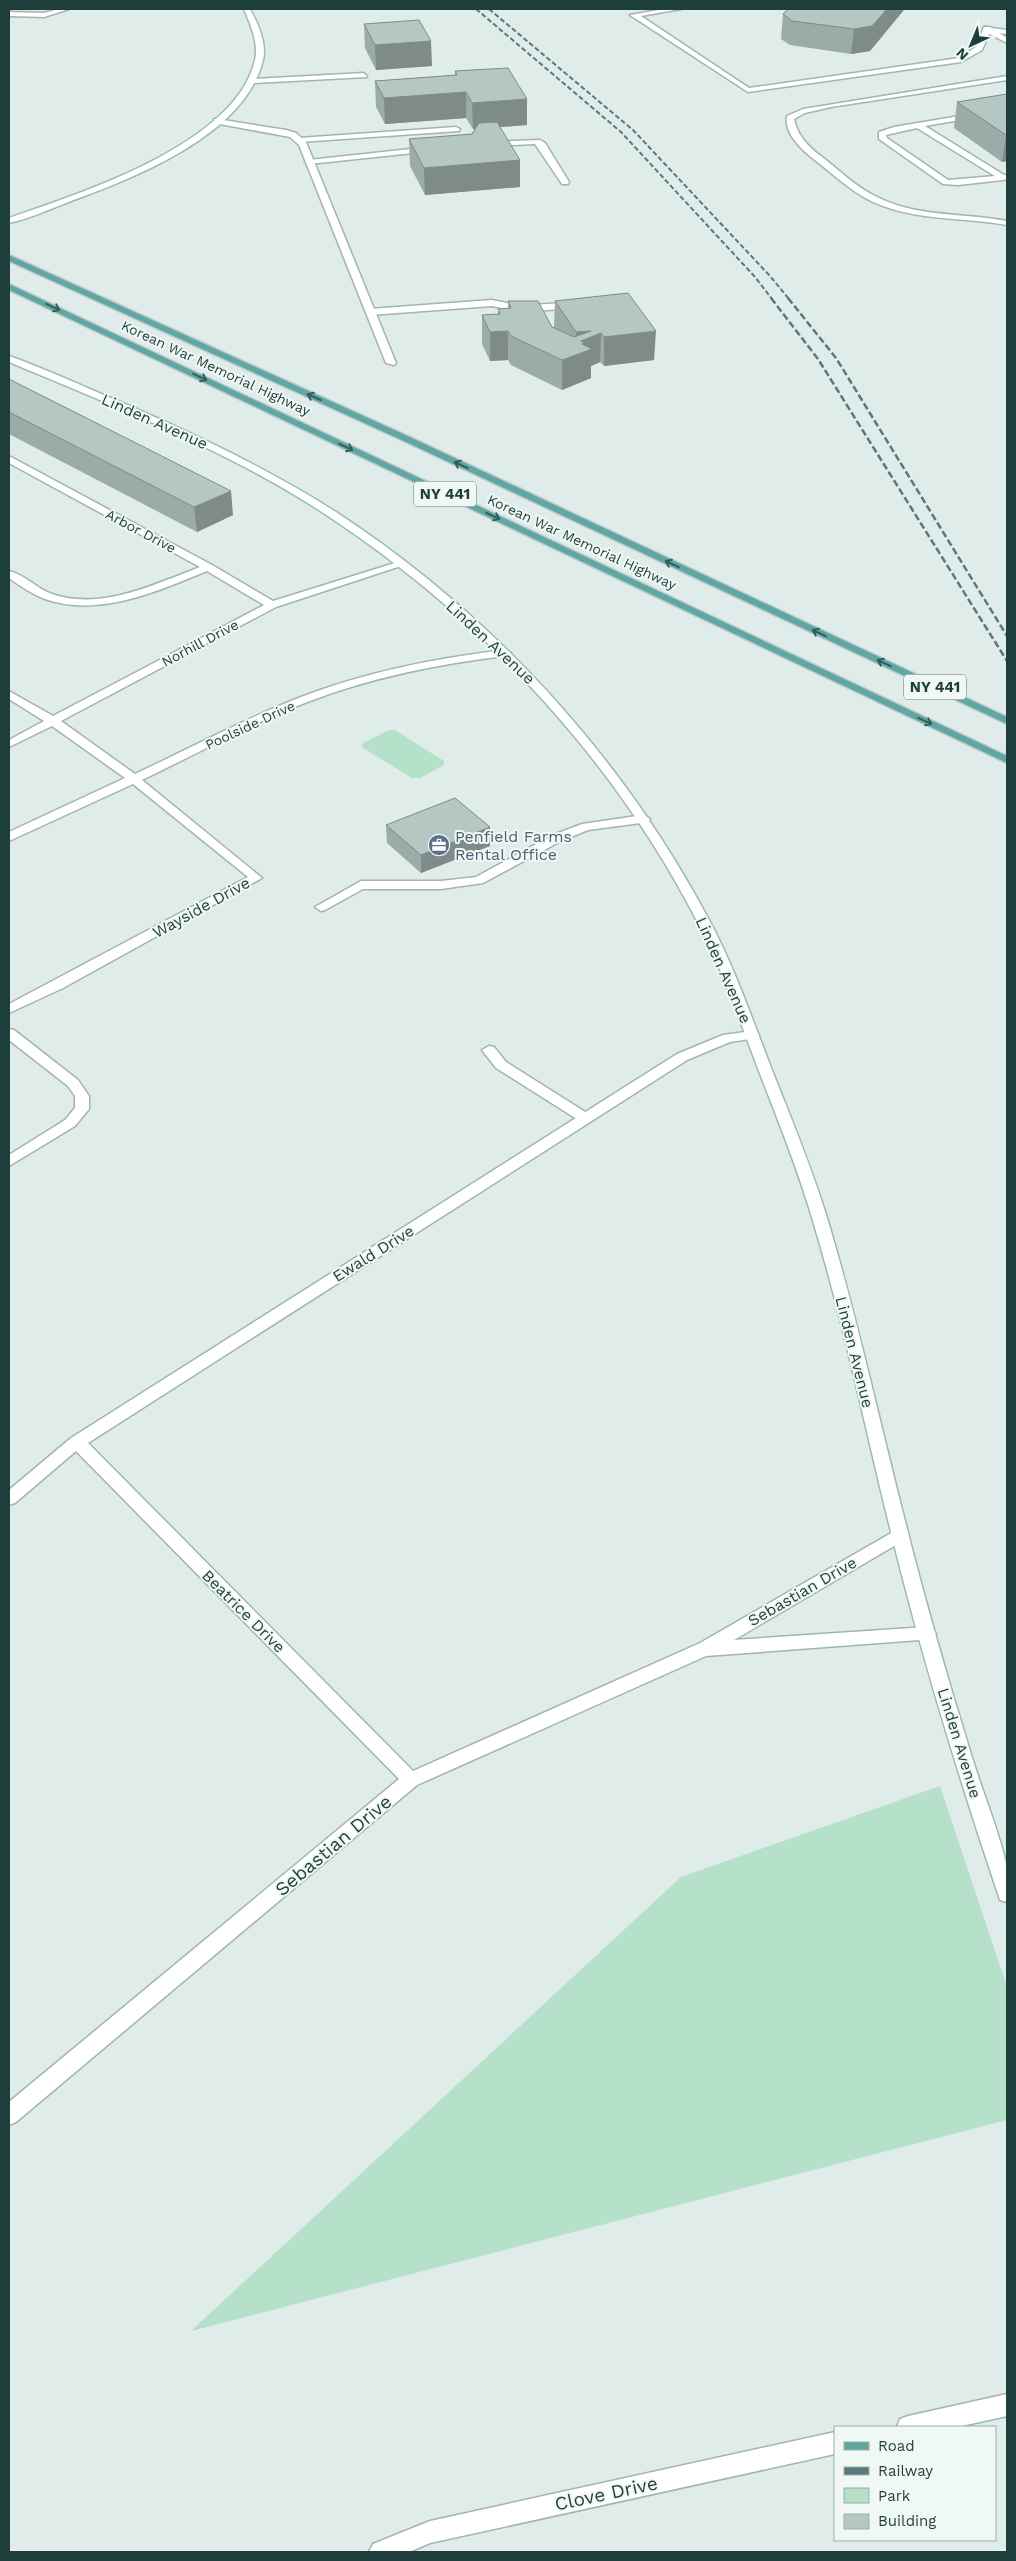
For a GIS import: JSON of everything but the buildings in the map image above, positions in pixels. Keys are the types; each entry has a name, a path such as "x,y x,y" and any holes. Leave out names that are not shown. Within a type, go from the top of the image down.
{"main road":[{"name":"Korean War Memorial Highway","path":"9,258 418,444 1007,721"},
{"name":"Korean War Memorial Highway","path":"9,287 1007,760"}],"street":[{"path":"9,14 44,15 66,9"},
{"path":"9,221 129,176 177,149 218,121 238,101 252,81 259,60 260,46 247,9"},
{"path":"678,9 634,15 748,90 961,60 979,48 987,29"},
{"path":"987,29 1007,32"},
{"path":"987,29 1007,41"},
{"path":"252,81 364,75"},
{"path":"1007,78 831,105 803,111 790,118 792,132 808,151 852,187 877,201 909,210 1007,223"},
{"path":"1005,178 958,184 946,182 883,139 882,134 886,131 1007,110"},
{"path":"218,121 277,130 293,135 299,140 391,363"},
{"path":"918,125 1005,178"},
{"path":"299,140 456,129"},
{"path":"480,145 537,142 542,146 565,182"},
{"path":"309,162 443,148"},
{"path":"370,312 492,303 520,310 586,304"},
{"name":"Linden Avenue","path":"9,359 123,406 245,463 333,516 402,564 440,594 504,653 574,728 644,819 705,923 752,1036 818,1214 847,1316 900,1534 927,1634 990,1845 1007,1894"},
{"name":"Arbor Drive","path":"9,459 208,567 272,605"},
{"name":"Norhill Drive","path":"9,744 272,605 402,564"},
{"path":"9,574 51,598 80,602 137,595 208,567"},
{"name":"Poolside Drive","path":"9,836 56,812 134,779 300,702 362,680 462,657 504,653"},
{"path":"9,694 53,720 134,779"},
{"name":"Wayside Drive","path":"9,1009 256,878 134,779"},
{"path":"320,908 361,885 441,885 479,880 556,838 586,827 644,819"},
{"path":"9,1033 73,1083 82,1096 82,1109 70,1122 9,1161"},
{"name":"Ewald Drive","path":"9,1499 76,1442 682,1057 728,1038 752,1036"},
{"path":"489,1050 501,1065 586,1118"},
{"name":"Beatrice Drive","path":"76,1442 411,1780"},
{"name":"Sebastian Drive","path":"9,2114 411,1780 704,1649 900,1534"},
{"name":"Sebastian Drive","path":"704,1649 927,1634"},
{"path":"912,2426 1007,2405"},
{"name":"Clove Drive","path":"381,2552 430,2532 834,2443"}],"green space":[{"path":"389,730 395,730 444,761 444,765 420,778 412,778 363,748 361,744"},
{"path":"940,1786 1007,1987 1007,2120 191,2331 681,1877"}],"railway":[{"path":"476,9 621,132 755,277 772,299"},
{"path":"489,9 633,130 770,276 789,299"},
{"path":"771,298 818,359 1007,661"},
{"path":"788,298 836,358 1007,636"}],"place":[{"name":"Penfield Farms Rental Office","path":"439,845"}]}
